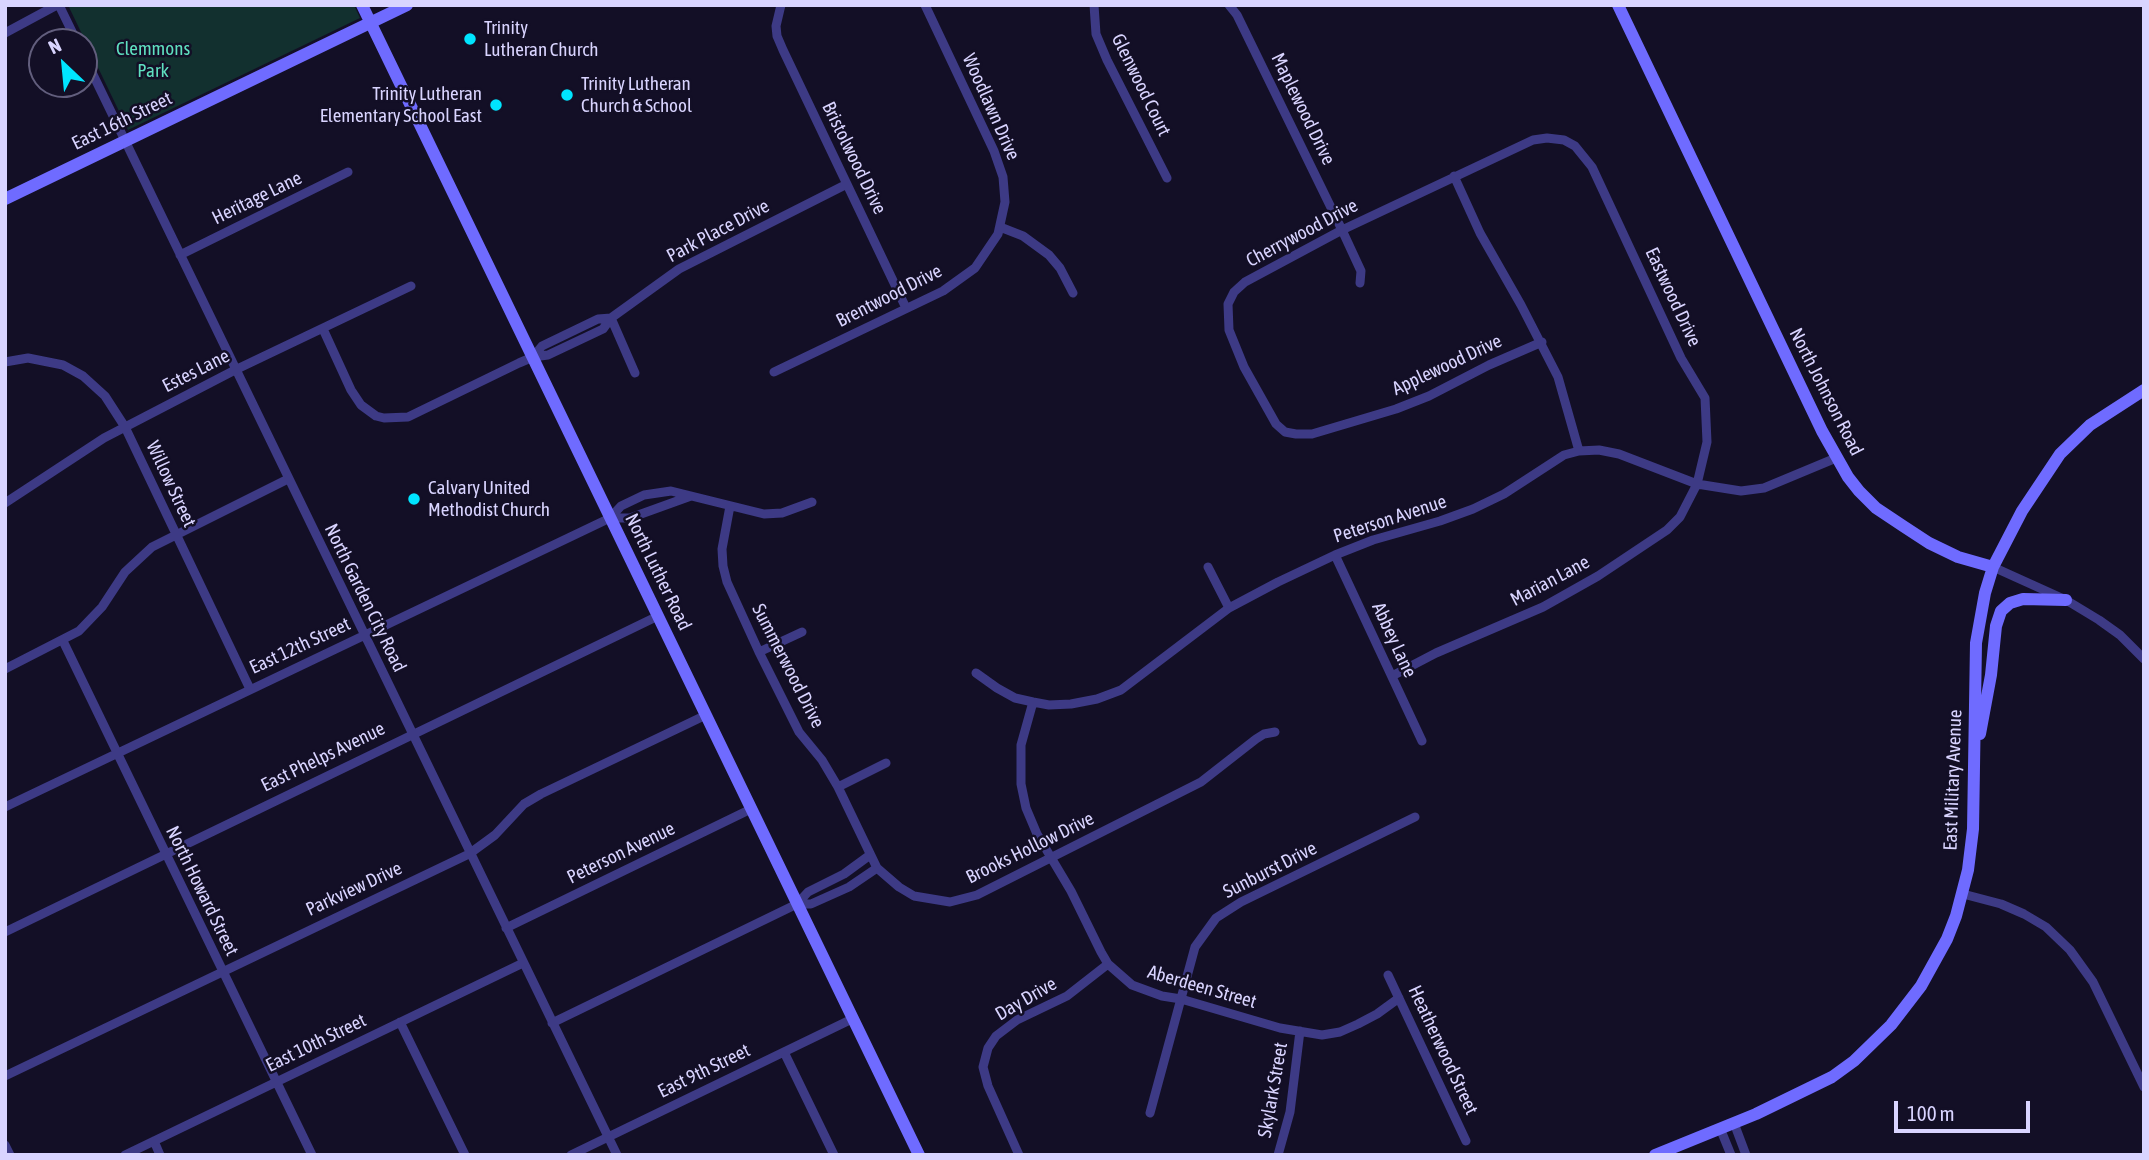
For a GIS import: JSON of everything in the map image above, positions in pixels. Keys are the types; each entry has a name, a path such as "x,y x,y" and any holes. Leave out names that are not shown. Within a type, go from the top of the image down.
{"main road":[{"name":"North Luther Road","path":"362,5 919,1155"},
{"name":"East 16th Street","path":"5,199 407,5"},
{"name":"North Johnson Road","path":"1618,5 1836,458 1859,491 1876,508 1930,543 1958,557 1993,568"},
{"name":"East Military Avenue","path":"1655,1155 1734,1123 1832,1077 1873,1043 1922,986 1947,939 1963,894 1972,839 1976,643 1985,593 1993,568 2022,511 2060,454 2090,425 2144,390"},
{"path":"1974,755 1985,714 1996,626 2001,611 2010,603 2023,600 2066,600"}],"street":[{"path":"5,33 58,5 70,28"},
{"name":"Bristolwood Drive","path":"780,5 777,36 905,308"},
{"name":"Woodlawn Drive","path":"925,5 994,151 1003,177 1004,202 1000,227"},
{"name":"Glenwood Court","path":"1094,5 1096,34 1167,178"},
{"name":"Maplewood Drive","path":"1229,5 1237,15 1342,230 1361,271 1360,283"},
{"name":"North Garden City Road","path":"98,85 617,1155"},
{"name":"Cherrywood Drive","path":"1285,432 1276,425 1244,367 1229,330 1228,304 1234,292 1245,282 1342,230 1454,176 1533,140 1547,138 1564,141"},
{"name":"Eastwood Drive","path":"1564,141 1575,146 1592,167 1681,358 1705,398 1707,442 1697,484"},
{"name":"Heritage Lane","path":"180,255 348,172"},
{"path":"1454,176 1480,233 1542,342 1558,377 1579,451"},
{"name":"Park Place Drive","path":"323,329 351,390 361,405 376,416 392,419 419,413 533,357 542,346 598,319 611,318 679,269 848,184"},
{"path":"1000,227 1023,236 1049,255 1060,268 1073,293"},
{"name":"Brentwood Drive","path":"774,372 943,291 975,268 1000,227"},
{"name":"Estes Lane","path":"5,503 75,455 125,427 235,370 411,286"},
{"path":"611,318 635,373"},
{"name":"Applewood Drive","path":"1285,432 1312,434 1396,409 1542,342"},
{"name":"Willow Street","path":"5,362 27,358 72,369 97,386 125,427 250,689"},
{"name":"Peterson Avenue","path":"976,673 1015,698 1033,702 1049,705 1071,704 1097,699 1121,690 1230,608 1335,555 1373,540 1473,509 1504,494 1564,455 1579,451 1619,453 1697,484 1741,491 1764,488 1836,458"},
{"path":"5,669 79,631 94,617 137,558 152,547 288,479"},
{"name":"Marian Lane","path":"1392,676 1436,653 1543,607 1598,576 1667,530 1681,517 1697,484"},
{"name":"East 12th Street","path":"5,807 610,518 621,506 658,492 671,491 764,514 782,513 811,502"},
{"name":"East 12th Street","path":"610,518 630,518 691,496"},
{"name":"Summerwood Drive","path":"730,506 722,549 727,582 799,732 822,760 838,787 877,868"},
{"name":"Abbey Lane","path":"1335,555 1422,741"},
{"path":"1208,566 1230,608"},
{"name":"North Johnson Road","path":"1993,568 2066,600 2109,626 2144,659"},
{"name":"East Phelps Avenue","path":"5,932 658,616"},
{"path":"759,652 802,632"},
{"name":"North Howard Street","path":"63,641 312,1155"},
{"name":"Aberdeen Street","path":"1033,702 1021,745 1021,784 1026,808 1037,834 1071,891 1108,964 1132,985 1280,1028 1322,1035 1340,1032 1377,1014 1399,998"},
{"name":"Parkview Drive","path":"5,1076 469,853 495,835 524,804 541,794 706,715"},
{"name":"Brooks Hollow Drive","path":"877,868 914,896 950,902 977,895 1201,782 1256,738 1275,732"},
{"path":"838,787 886,764"},
{"name":"Peterson Avenue","path":"506,928 751,809"},
{"name":"Sunburst Drive","path":"1150,1114 1195,947 1216,918 1241,902 1415,817"},
{"path":"552,1023 797,904 808,892 844,874 870,855"},
{"path":"797,904 811,905 849,887 877,868"},
{"path":"1963,894 2001,904 2024,914 2046,927 2070,950 2093,982 2144,1087"},
{"name":"East 10th Street","path":"125,1155 523,963"},
{"name":"Day Drive","path":"1019,1155 988,1086 983,1067 988,1048 996,1036 1017,1020 1067,996 1108,964"},
{"name":"Heatherwood Street","path":"1388,975 1466,1141"},
{"name":"East 9th Street","path":"571,1155 852,1019"},
{"path":"400,1022 465,1155"},
{"name":"Skylark Street","path":"1278,1155 1290,1112 1300,1031"},
{"path":"784,1052 834,1155"},
{"path":"1734,1123 1746,1155"},
{"path":"1720,1128 1731,1155"},
{"path":"154,1141 160,1155"},
{"path":"5,1145 10,1155"}],"green space":[{"name":"Clemmons Park","path":"68,5 354,5 360,18 128,130 98,68 98,28 79,28"}],"place":[{"name":"Trinity Lutheran Church","path":"470,39"},
{"name":"Trinity Lutheran Church & School","path":"567,95"},
{"name":"Trinity Lutheran Elementary School East","path":"496,105"},
{"name":"Calvary United Methodist Church","path":"414,499"}]}
